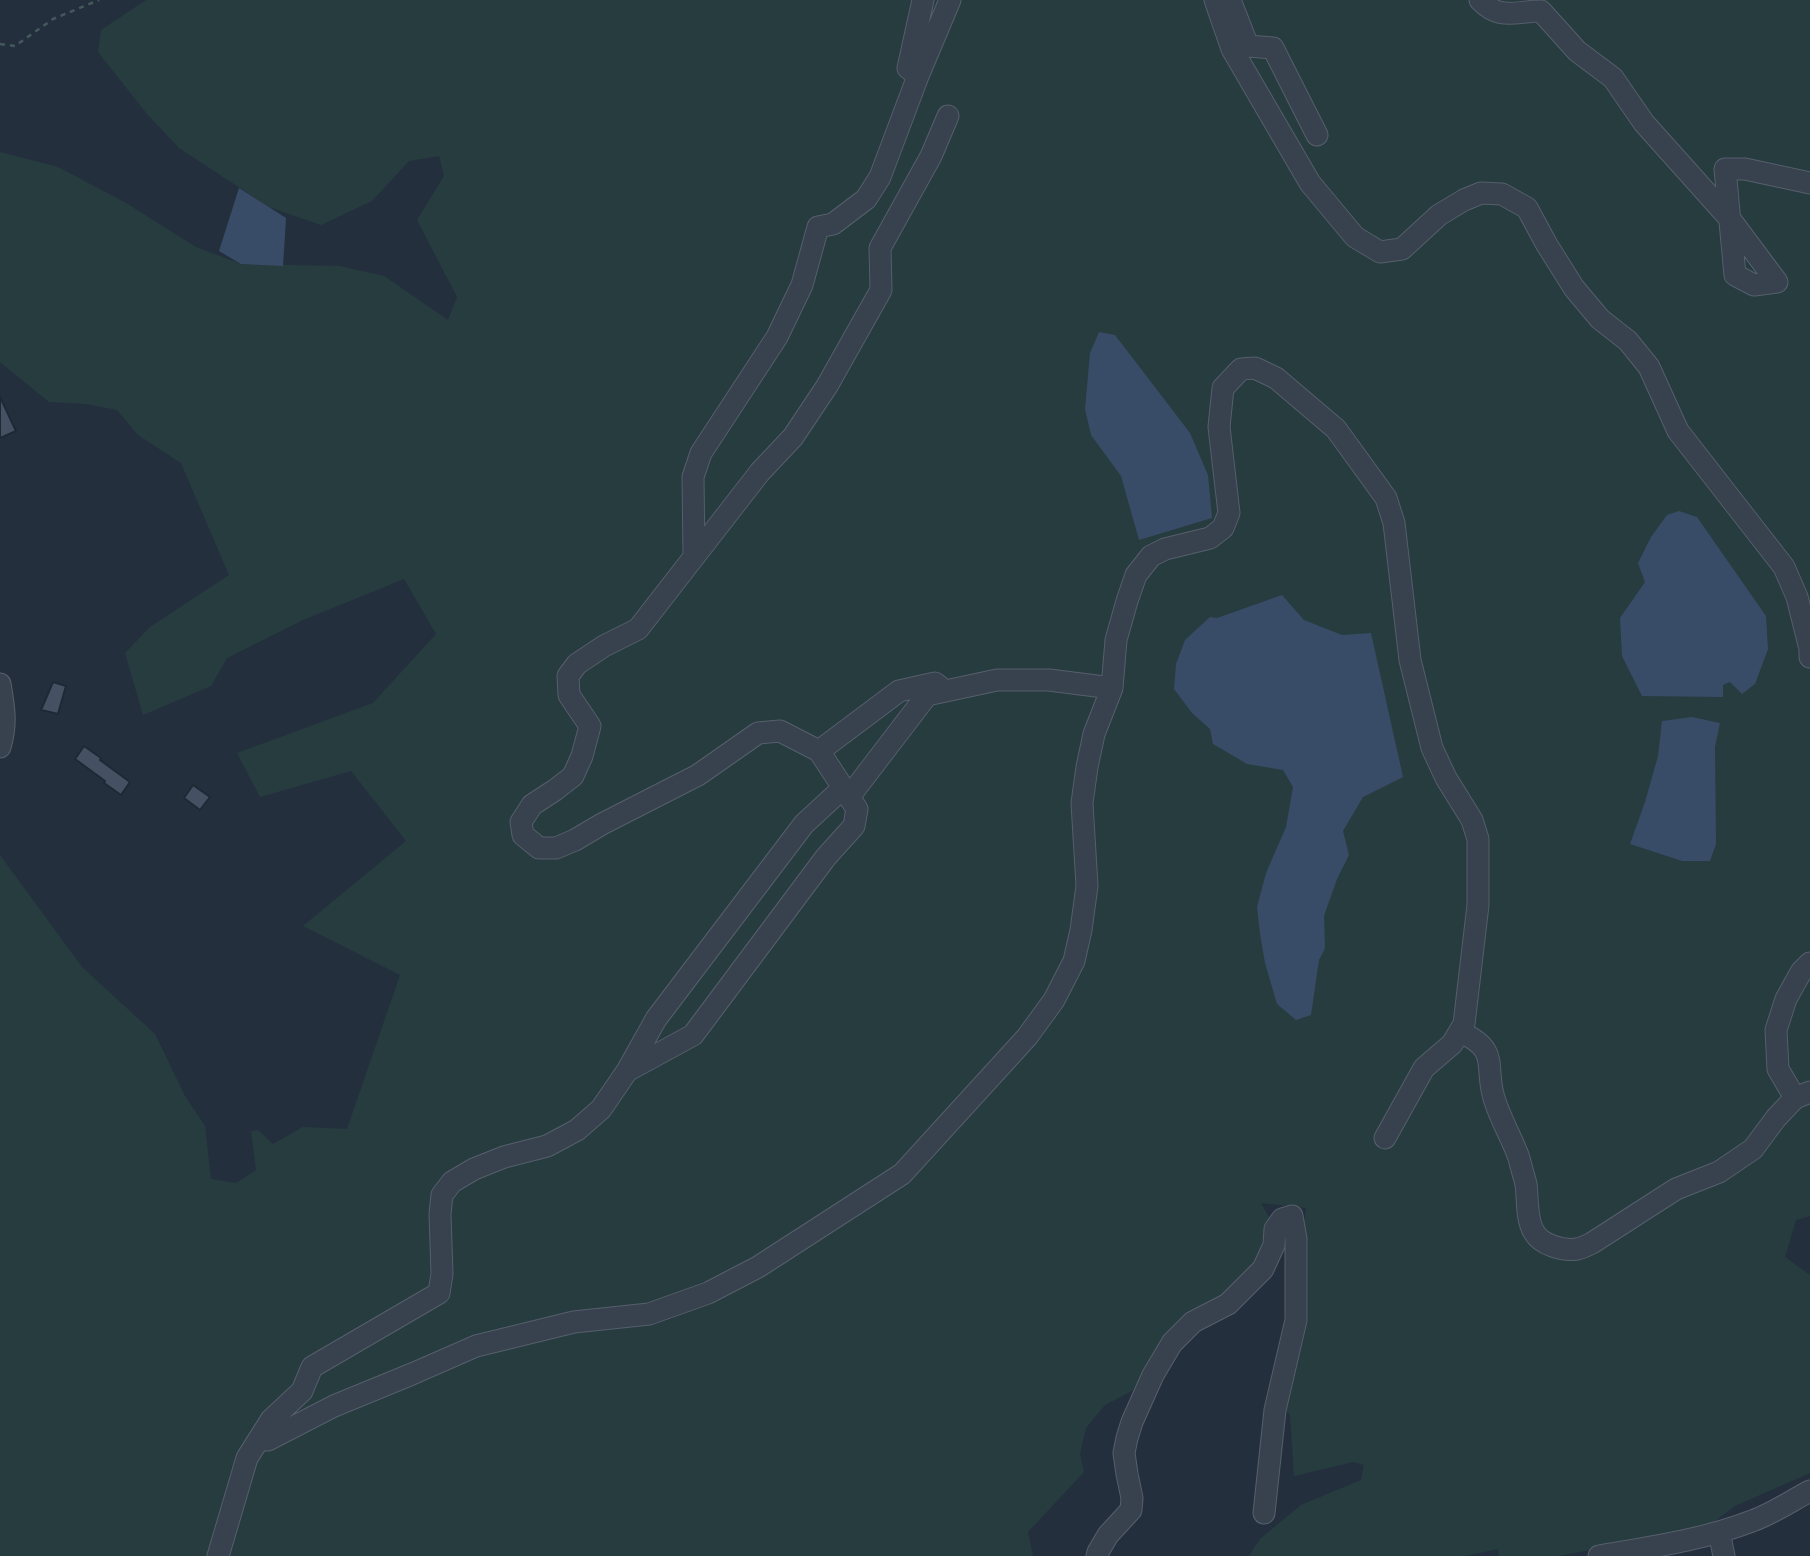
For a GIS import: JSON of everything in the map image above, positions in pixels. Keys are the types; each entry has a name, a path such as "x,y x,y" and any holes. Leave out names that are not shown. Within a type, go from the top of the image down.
{"street":[{"path":"918,76 908,68 923,0"},
{"path":"694,556 693,477 701,453 777,337 802,285 818,227 833,224 866,199 880,177 950,0"},
{"path":"1215,0 1232,49 1310,183 1355,237 1380,252 1402,250 1439,215 1481,193 1502,194 1527,208 1574,288 1600,319 1628,341 1649,367 1678,431 1784,567 1797,597 1810,657"},
{"path":"1230,0 1248,46 1273,48 1317,135"},
{"path":"1480,0 1500,14 1541,11 1577,51 1613,78 1644,123 1730,219 1725,169 1745,169 1810,183"},
{"path":"627,1071 693,1035 826,857 854,826 857,809 818,751 780,731 758,733 698,775 575,840 556,848 539,848 523,835 521,822 532,805 573,776 590,726 569,695 568,676 577,664 604,646 638,629 760,472 793,437 827,386 881,290 880,248 931,156 948,116"},
{"path":"259,1439 268,1440 334,1406 476,1346 574,1322 649,1314 708,1293 758,1267 902,1174 1027,1037 1055,1000 1074,961 1087,886 1083,803 1086,779 1094,734 1112,688 1116,640 1127,601 1136,575 1150,556 1165,549 1210,538 1223,528 1229,513 1219,427 1223,388 1241,369 1255,368 1276,378 1336,429 1386,498 1394,523 1410,660 1432,748 1446,778 1472,820 1478,839 1478,905 1464,1024 1452,1044 1424,1068 1385,1138"},
{"path":"219,1556 247,1458 271,1420 302,1391 312,1367 439,1293 442,1274 442,1195 452,1182 474,1169 504,1157 547,1146 577,1130 601,1109 627,1071 656,1019 804,824 846,792 927,695 997,680 1049,680 1112,688"},
{"path":"818,751 899,691 935,683 944,691"},
{"path":"0,684 5,721 0,747"},
{"path":"1460,1032 1486,1049 1493,1097 1518,1155 1534,1233 1543,1241 1559,1248 1577,1249 1592,1244 1676,1189 1719,1172 1753,1149 1776,1118 1802,1095 1778,1069 1776,1030 1786,999 1801,972 1810,962"},
{"path":"1097,1556 1108,1535 1131,1510 1132,1498 1125,1446 1132,1422 1153,1375 1172,1343 1193,1322 1228,1304 1263,1269 1274,1245 1275,1229 1282,1219 1292,1216 1296,1240 1296,1320 1275,1410 1264,1513"},
{"path":"1599,1556 1719,1532 1755,1520 1810,1491"},
{"path":"1719,1532 1724,1556"}],"path":[{"path":"0,44 15,46 52,19 99,0"}],"green space":[{"path":"146,0 1810,0 1810,1216 1796,1220 1785,1257 1810,1275 1810,1473 1735,1506 1707,1527 1559,1556 1499,1556 1498,1549 1465,1556 1249,1556 1260,1539 1301,1505 1361,1480 1364,1465 1353,1462 1294,1476 1290,1415 1282,1407 1306,1208 1261,1203 1273,1224 1271,1245 1145,1384 1105,1405 1086,1428 1080,1454 1084,1472 1028,1532 1033,1556 0,1556 0,855 82,967 155,1034 185,1096 205,1126 211,1179 236,1183 256,1170 251,1131 258,1130 273,1144 303,1127 347,1129 400,975 303,926 406,841 351,771 260,797 237,753 373,703 436,634 404,579 303,620 227,658 211,686 143,715 125,653 150,627 229,575 181,463 138,435 117,410 86,404 49,402 0,362 0,152 58,167 126,203 196,247 241,264 340,266 384,276 448,320 457,297 417,220 444,176 439,156 409,161 372,201 321,225 269,207 179,148 147,114 98,52 101,30"}],"water":[{"path":"239,188 286,218 283,266 241,264 219,251"},
{"path":"1099,332 1115,335 1190,433 1208,475 1212,518 1139,540 1121,476 1091,435 1085,409 1090,353"},
{"path":"1679,511 1697,517 1766,616 1768,649 1755,684 1742,694 1730,682 1723,685 1723,697 1642,696 1622,656 1620,618 1645,582 1638,563 1651,537 1667,515"},
{"path":"1282,595 1304,620 1342,635 1371,633 1403,777 1363,797 1343,831 1349,855 1324,916 1325,948 1319,960 1311,1015 1296,1020 1277,1004 1265,963 1257,907 1266,873 1286,827 1293,787 1283,770 1247,764 1213,744 1210,729 1192,713 1174,689 1176,664 1185,640 1210,617 1217,618"},
{"path":"1692,717 1720,723 1715,747 1716,844 1710,861 1682,861 1630,844 1658,756 1662,721"}],"building":[{"path":"0,397 16,431 0,438"},
{"path":"53,682 66,686 58,714 41,710"},
{"path":"84,746 130,782 121,795 75,759"},
{"path":"193,785 210,797 200,810 184,798"}]}
